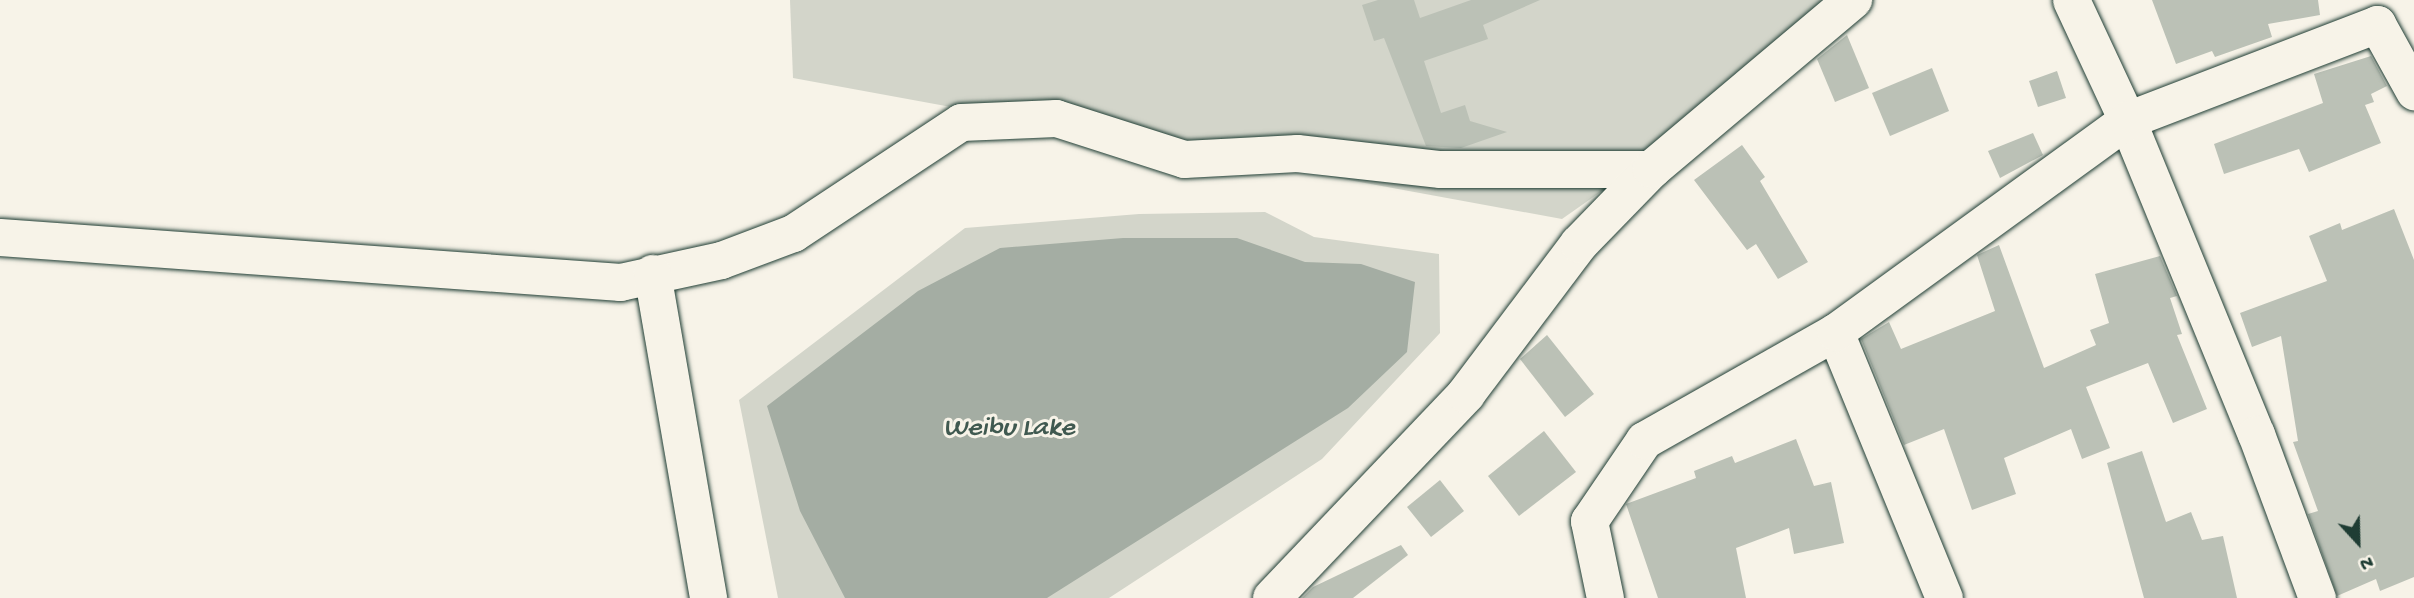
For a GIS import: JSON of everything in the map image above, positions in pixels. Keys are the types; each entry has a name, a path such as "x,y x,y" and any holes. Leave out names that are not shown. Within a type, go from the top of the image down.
{"main road":[{"path":"1272,598 1466,394 1579,244 1652,169 1853,0"}],"street":[{"path":"2071,0 2127,120 2256,434 2317,598"},
{"path":"1605,598 1589,521 1644,440 1835,331 2127,120 2377,24 2414,91"},
{"path":"0,237 620,282 720,260 793,233 961,122 1056,118 1184,159 1297,153 1440,169 1652,169"},
{"path":"652,273 708,598"},
{"path":"1835,331 1944,598"}],"shaded area":[{"path":"790,0 1874,0 1562,219 793,78"},
{"name":"Weibu Lake","path":"1265,212 1314,237 1439,254 1440,333 1322,459 1109,598 778,598 739,400 965,228 1139,214"}],"water":[{"name":"Weibu Lake","path":"1123,238 1237,238 1305,262 1361,264 1415,282 1407,352 1348,408 1047,598 845,598 800,511 767,406 918,291 1000,248"}],"building":[{"path":"1378,0 1414,0 1420,18 1471,0 1540,0 1483,25 1488,39 1424,61 1441,113 1465,105 1470,121 1507,132 1461,148 1426,146 1384,38 1374,41 1362,5"},
{"path":"2152,0 2318,0 2320,15 2268,24 2272,37 2215,57 2212,51 2176,64"},
{"path":"1847,35 1869,88 1835,102 1817,59"},
{"path":"2371,56 2387,86 2371,94 2374,102 2365,105 2381,143 2309,172 2299,149 2224,174 2214,144 2323,103 2314,74"},
{"path":"1932,68 1949,111 1890,136 1872,93"},
{"path":"2057,71 2066,98 2038,107 2029,81"},
{"path":"2033,133 2043,155 2000,178 1988,151"},
{"path":"1742,145 1765,177 1760,181 1808,262 1778,279 1756,244 1747,250 1694,180"},
{"path":"2394,209 2414,260 2414,577 2380,591 2376,579 2337,596 2308,514 2318,511 2293,442 2298,441 2281,336 2252,347 2240,313 2327,281 2309,236 2340,223 2342,230"},
{"path":"1999,245 2044,368 2096,345 2090,330 2109,323 2095,274 2160,256 2177,296 2170,298 2182,334 2177,335 2207,409 2173,423 2148,363 2086,387 2110,448 2082,459 2071,429 2004,458 2016,494 1972,510 1944,429 1904,445 1861,339 1889,322 1901,349 1995,311 1977,255"},
{"path":"1547,335 1594,394 1565,417 1520,359"},
{"path":"1544,431 1576,472 1519,516 1488,476"},
{"path":"1796,439 1814,486 1831,482 1844,543 1794,554 1789,528 1736,548 1746,598 1658,598 1626,504 1696,478 1694,471 1732,456 1735,463"},
{"path":"2142,451 2166,522 2191,512 2202,540 2223,536 2237,598 2144,598 2107,463"},
{"path":"1440,480 1464,511 1431,537 1407,507"},
{"path":"1401,545 1408,555 1353,598 1302,598 1313,587"}]}
